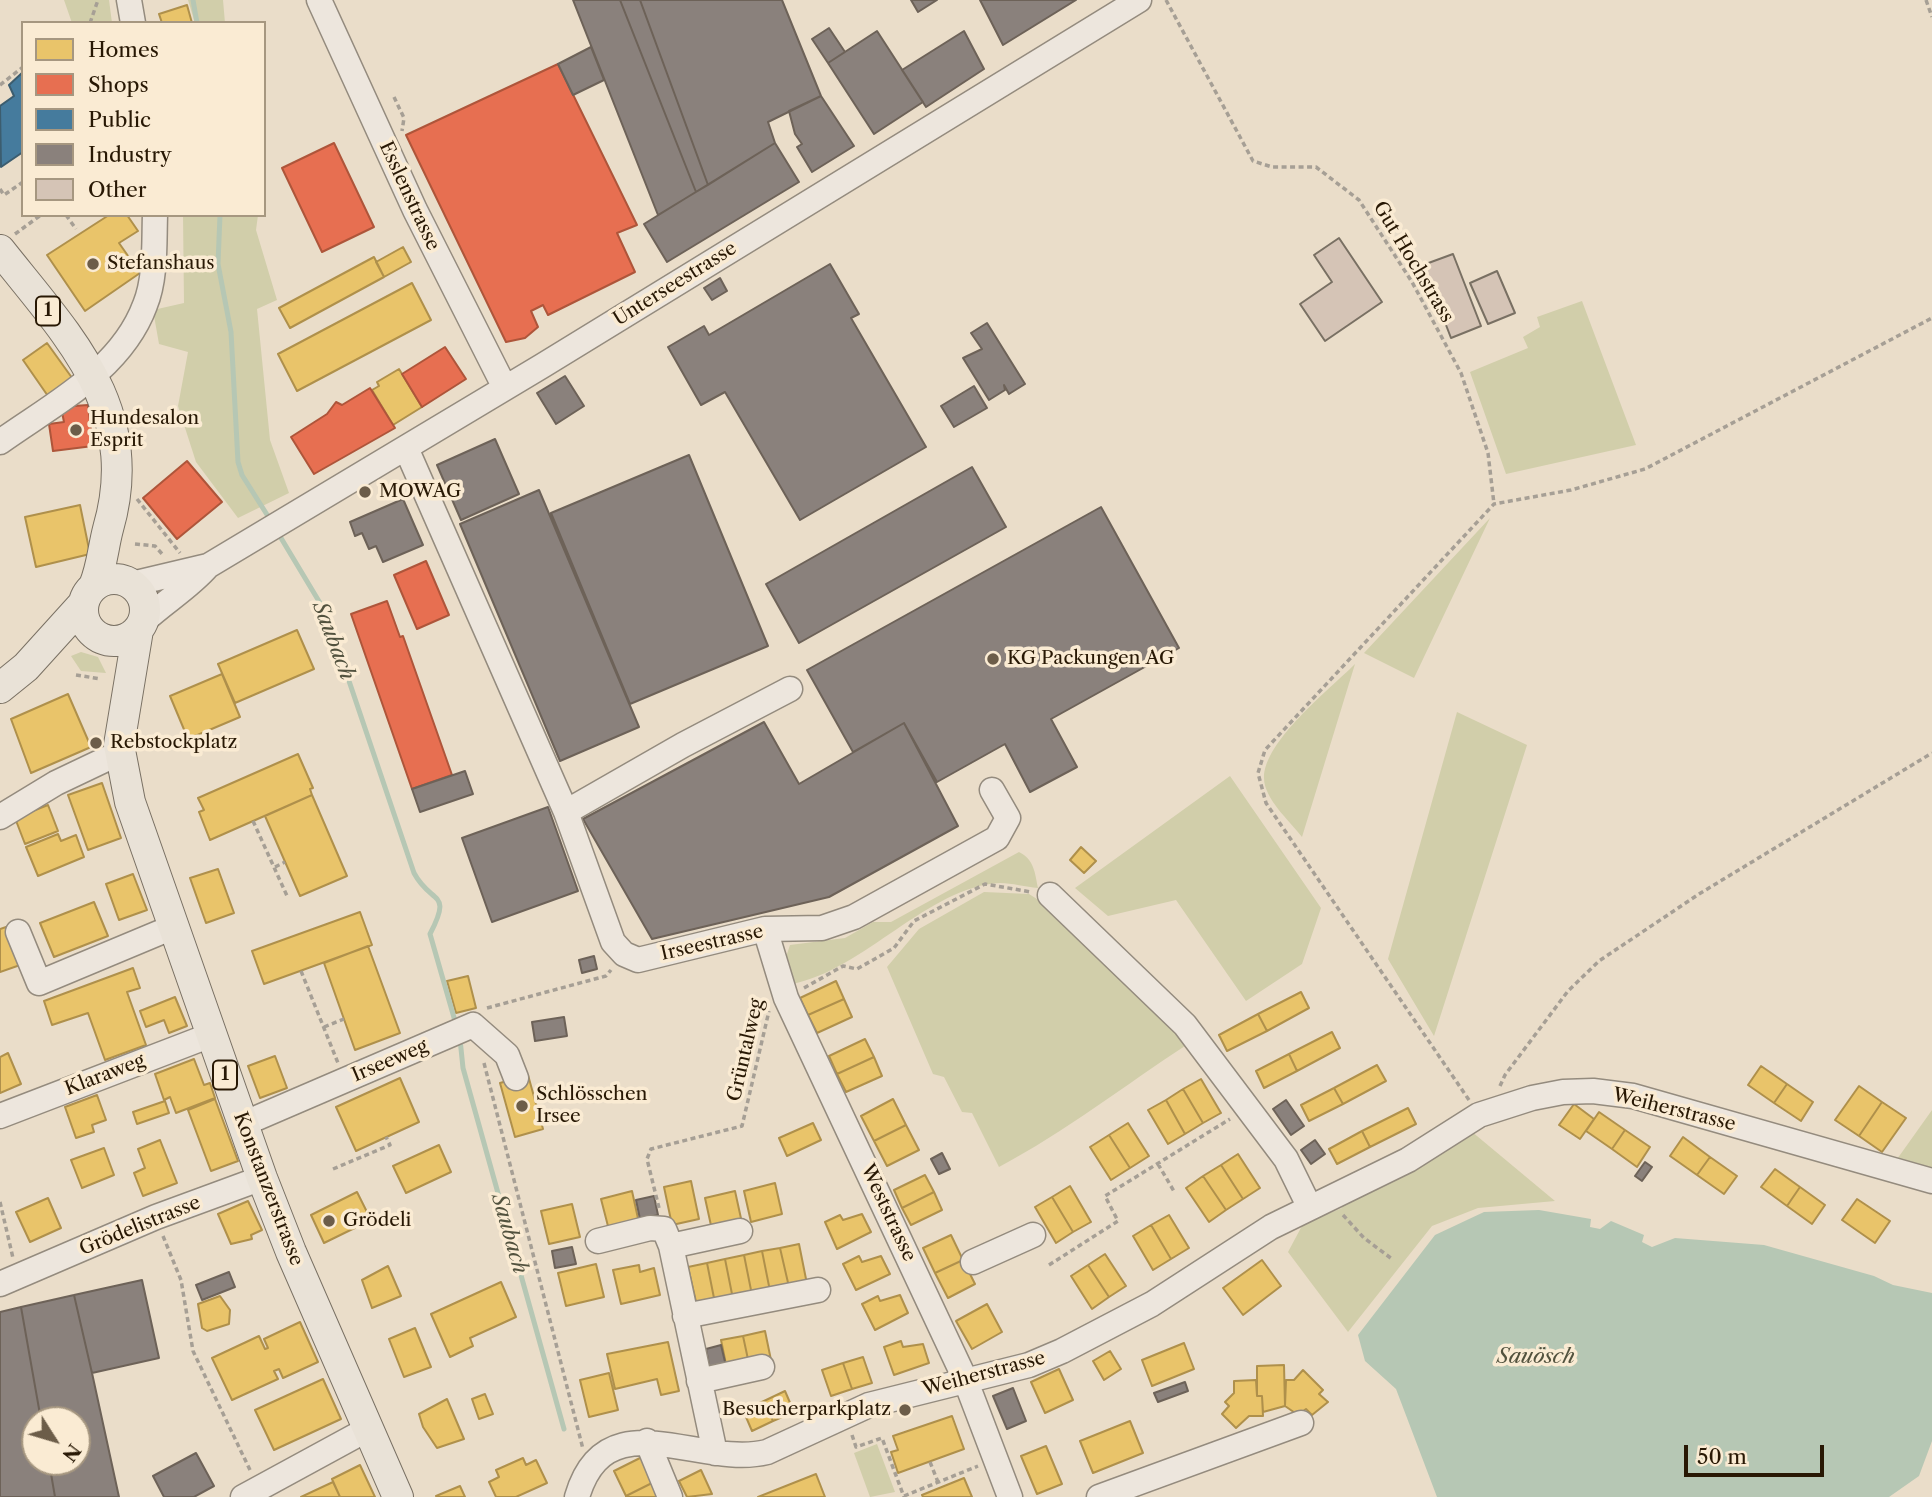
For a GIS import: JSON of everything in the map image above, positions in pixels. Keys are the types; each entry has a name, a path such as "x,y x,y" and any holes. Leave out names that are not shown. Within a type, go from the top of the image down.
{"main road":[{"name":"1","path":"4,245 94,374 109,419 116,455 130,583"},
{"name":"1","path":"89,595 123,502"},
{"path":"0,688 26,667 37,650 89,595 110,579 130,583 144,601 141,626 122,640 100,638 26,667"},
{"path":"89,595 84,619 100,638"},
{"name":"Konstanzerstrasse","path":"141,626 130,690 123,711 119,753 130,802 262,1178 398,1497"},
{"name":"Konstanzerstrasse","path":"100,638 114,664 116,694 123,711"}],"street":[{"path":"129,0 133,21"},
{"name":"Esslenstrasse","path":"319,0 415,210 505,388"},
{"name":"Unterseestrasse","path":"141,626 160,605 195,581 208,566 505,388 1139,0"},
{"path":"0,442 82,386 130,337 146,304 154,254 155,217"},
{"path":"406,448 566,811 613,942 624,954"},
{"name":"Unterseestrasse","path":"130,583 208,566"},
{"path":"566,811 790,689"},
{"path":"0,817 56,783 119,753"},
{"name":"Irseestrasse","path":"624,954 638,960 765,929 822,928 854,917 997,838 1008,818 992,790"},
{"path":"1050,895 1185,1025 1286,1159 1309,1206"},
{"path":"18,932 39,983 173,927"},
{"name":"Weststrasse","path":"765,929 778,1004 965,1379 1010,1497"},
{"path":"473,1025 507,1055 516,1078"},
{"name":"Irseeweg","path":"243,1124 473,1025"},
{"name":"Klaraweg","path":"0,1116 211,1035"},
{"name":"Weiherstrasse","path":"577,1497 591,1467 615,1447 647,1441 749,1456 767,1451 869,1405 1029,1365 1062,1351 1152,1304 1271,1227 1309,1206 1408,1160 1485,1113 1563,1092 1593,1091 1633,1097 1932,1181"},
{"name":"Grödelistrasse","path":"10,1280 156,1217 262,1178"},
{"path":"598,1241 650,1228 667,1238 740,1231"},
{"path":"972,1262 1033,1235"},
{"path":"667,1238 715,1453"},
{"path":"685,1316 818,1290"},
{"path":"699,1381 762,1367"},
{"path":"1099,1497 1301,1423"},
{"path":"251,1493 368,1429"},
{"path":"647,1441 670,1497"}],"path":[{"path":"91,21 98,0"},
{"name":"Gut Hochstrass","path":"1166,0 1253,162 1272,167 1315,167 1359,200 1404,270 1461,373 1488,453 1494,504"},
{"path":"1926,0 1932,17"},
{"path":"0,85 21,69"},
{"path":"0,189 4,195 21,183"},
{"path":"4,245 39,217"},
{"path":"67,217 76,229"},
{"path":"1932,318 1644,469 1571,489 1494,504 1265,750 1258,773 1266,803 1280,825 1485,1113 1505,1075 1568,992 1599,961 1699,894 1932,753"},
{"path":"123,502 181,554"},
{"path":"135,544 155,545 165,560"},
{"path":"76,675 101,679"},
{"path":"253,821 288,898"},
{"path":"275,867 285,862"},
{"path":"778,1004 842,966 857,969 894,948 914,921 985,884 1050,895"},
{"path":"473,1025 474,1016 492,1004 606,976 624,954"},
{"path":"301,971 345,1081"},
{"name":"Grüntalweg","path":"667,1238 647,1159 651,1149 742,1126 778,1004"},
{"path":"324,1027 344,1019"},
{"path":"484,1061 578,1439 591,1467"},
{"path":"1048,1265 1118,1221 1105,1196 1247,1108"},
{"path":"333,1169 390,1145 386,1137"},
{"path":"1158,1164 1175,1193"},
{"path":"1331,1196 1348,1222 1392,1259"},
{"path":"0,1202 10,1280"},
{"path":"156,1217 181,1280 193,1351 251,1493"},
{"path":"845,1416 856,1447 882,1438 903,1497 996,1458"},
{"path":"930,1462 938,1482"}],"shaded area":[{"path":"64,0 109,0 112,21 71,21"},
{"path":"188,0 223,0 225,21 194,21"},
{"path":"183,217 258,217 256,230 277,300 257,309 270,440 289,493 238,518 196,462 178,406 188,352 159,344 153,310 184,303"},
{"path":"1582,301 1636,445 1506,474 1470,372 1528,348 1523,337 1540,327 1537,317"},
{"path":"1490,518 1414,678 1364,653"},
{"path":"81,652 98,657 106,673 81,671 71,656"},
{"path":"1355,664 1302,837 1268,794 1264,778 1267,764 1275,748 1300,717"},
{"path":"1457,712 1527,745 1434,1036 1388,959"},
{"path":"1230,776 1321,908 1302,964 1246,1001 1176,900 1108,916 1075,888"},
{"path":"1019,852 1031,863 1038,888 1000,883 974,888 948,898 845,963 819,976 792,984 785,960 790,945 845,938 873,922 891,922"},
{"path":"984,892 1029,894 1048,906 1188,1044 1071,1124 999,1167 972,1113 962,1112 944,1077 933,1074 887,967 919,929"},
{"path":"1932,1110 1932,1172 1895,1162"},
{"path":"1471,1131 1555,1201 1478,1208 1432,1226 1348,1332 1288,1252 1303,1224 1342,1208 1341,1201"},
{"path":"877,1444 895,1492 870,1497 854,1453"}],"water":[{"name":"Sauösch","path":"1539,1210 1591,1219 1590,1227 1600,1229 1611,1221 1644,1235 1642,1242 1652,1247 1675,1238 1764,1245 1874,1276 1893,1285 1932,1293 1932,1441 1919,1476 1889,1497 1437,1497 1396,1389 1365,1361 1358,1335 1435,1235 1484,1212"}],"building: Homes":[{"path":"187,5 191,21 161,21 159,14"},
{"name":"Stefanshaus","path":"106,217 128,217 138,231 119,243 140,273 85,311 47,255"},
{"path":"403,247 411,262 384,277 376,262"},
{"path":"374,257 384,277 290,328 279,308"},
{"path":"412,283 431,320 297,391 278,354"},
{"path":"47,343 75,382 50,399 23,360"},
{"path":"399,369 422,407 393,425 372,390 379,386 377,382"},
{"path":"80,505 90,554 36,567 25,517"},
{"path":"297,630 314,669 235,703 218,664"},
{"path":"222,674 240,717 188,739 170,696"},
{"path":"68,694 91,747 31,773 11,719"},
{"path":"298,754 313,788 310,789 312,795 210,840 199,812 204,810 198,798"},
{"path":"102,783 121,838 88,850 68,795"},
{"path":"312,795 347,876 300,896 265,816"},
{"path":"48,805 58,831 25,844 15,818"},
{"path":"58,834 61,841 76,835 84,857 38,876 26,847"},
{"path":"1081,847 1096,861 1084,873 1070,860"},
{"path":"218,869 234,913 206,923 190,878"},
{"path":"133,874 147,910 119,920 106,884"},
{"path":"94,902 108,936 54,957 40,923"},
{"path":"360,912 372,945 264,984 252,951"},
{"path":"9,926 23,964 0,972 0,929"},
{"path":"368,946 400,1033 355,1050 324,963"},
{"path":"133,968 140,988 127,992 146,1045 105,1060 88,1013 52,1025 44,1001"},
{"path":"468,976 476,1008 456,1013 447,981"},
{"path":"836,981 844,999 808,1015 800,998"},
{"path":"1301,992 1309,1008 1267,1031 1258,1014"},
{"path":"175,997 187,1026 169,1033 164,1020 146,1027 140,1011"},
{"path":"844,999 852,1017 817,1033 808,1015"},
{"path":"1258,1014 1267,1031 1227,1051 1219,1035"},
{"path":"1332,1032 1340,1048 1297,1071 1289,1054"},
{"path":"865,1039 874,1057 837,1074 829,1056"},
{"path":"8,1053 21,1084 0,1093 0,1057"},
{"path":"1289,1054 1297,1071 1264,1088 1256,1071"},
{"path":"275,1056 287,1088 260,1098 248,1066"},
{"path":"874,1057 882,1076 846,1092 837,1074"},
{"path":"194,1059 204,1085 210,1083 215,1098 176,1113 170,1097 164,1100 155,1074"},
{"path":"1377,1065 1386,1081 1343,1104 1334,1088"},
{"path":"1761,1066 1787,1084 1774,1103 1748,1085"},
{"name":"Schlösschen Irsee","path":"528,1075 543,1129 515,1137 500,1083"},
{"path":"400,1078 419,1122 356,1151 336,1107"},
{"path":"1201,1079 1221,1113 1203,1123 1183,1089"},
{"path":"1787,1084 1813,1102 1801,1121 1774,1103"},
{"path":"1859,1086 1882,1102 1859,1136 1835,1120"},
{"path":"1334,1088 1343,1104 1309,1121 1301,1105"},
{"path":"1183,1089 1203,1123 1185,1134 1166,1100"},
{"path":"97,1095 106,1120 92,1125 94,1132 76,1138 65,1107"},
{"path":"215,1099 238,1161 211,1171 188,1110"},
{"path":"893,1099 906,1125 874,1141 861,1116"},
{"path":"1166,1100 1185,1134 1168,1144 1148,1110"},
{"path":"165,1101 169,1113 137,1124 133,1112"},
{"path":"1882,1102 1906,1118 1882,1152 1859,1136"},
{"path":"1574,1104 1594,1119 1580,1139 1559,1125"},
{"path":"1408,1108 1416,1124 1370,1147 1362,1131"},
{"path":"1599,1112 1625,1130 1612,1149 1586,1131"},
{"path":"813,1123 821,1140 787,1156 779,1138"},
{"path":"1128,1123 1149,1156 1130,1168 1109,1135"},
{"path":"906,1125 919,1150 887,1166 874,1141"},
{"path":"1625,1130 1650,1147 1637,1167 1612,1149"},
{"path":"1362,1131 1370,1147 1337,1164 1329,1149"},
{"path":"1109,1135 1130,1168 1111,1180 1090,1147"},
{"path":"1683,1137 1710,1157 1697,1175 1670,1156"},
{"path":"160,1140 177,1183 143,1196 134,1173 145,1168 138,1149"},
{"path":"439,1145 451,1172 406,1193 393,1166"},
{"path":"104,1148 114,1175 82,1188 71,1160"},
{"path":"1238,1154 1260,1188 1243,1199 1221,1165"},
{"path":"1710,1157 1737,1176 1724,1194 1697,1175"},
{"path":"1221,1165 1243,1199 1226,1210 1203,1176"},
{"path":"1775,1169 1800,1187 1787,1206 1761,1187"},
{"path":"925,1175 934,1192 902,1208 894,1190"},
{"path":"1203,1176 1226,1210 1209,1222 1186,1188"},
{"path":"691,1181 699,1219 672,1225 664,1187"},
{"path":"775,1183 782,1214 751,1222 744,1191"},
{"path":"1070,1186 1091,1222 1073,1232 1052,1197"},
{"path":"1800,1187 1825,1205 1812,1224 1787,1206"},
{"path":"632,1191 639,1223 609,1230 601,1199"},
{"path":"735,1191 742,1223 712,1230 705,1198"},
{"path":"357,1192 371,1220 324,1243 311,1215"},
{"path":"934,1192 942,1210 911,1225 902,1208"},
{"path":"1052,1197 1073,1232 1056,1243 1035,1207"},
{"path":"48,1198 61,1228 30,1242 16,1212"},
{"path":"1857,1199 1890,1221 1875,1243 1842,1220"},
{"path":"248,1201 262,1230 251,1235 252,1239 231,1244 218,1214"},
{"path":"572,1204 580,1237 549,1244 541,1211"},
{"path":"862,1214 871,1232 837,1249 825,1222 840,1215 843,1220"},
{"path":"1169,1215 1189,1248 1171,1259 1151,1225"},
{"path":"1151,1225 1171,1259 1153,1270 1133,1236"},
{"path":"951,1235 963,1260 935,1273 923,1248"},
{"path":"799,1244 807,1284 789,1287 780,1248"},
{"path":"780,1248 789,1287 770,1291 762,1251"},
{"path":"762,1251 770,1291 752,1295 744,1255"},
{"path":"1105,1254 1126,1286 1109,1297 1088,1265"},
{"path":"744,1255 752,1295 733,1299 725,1259"},
{"path":"859,1256 862,1262 881,1256 890,1274 856,1290 843,1264"},
{"path":"725,1259 733,1299 715,1303 707,1263"},
{"path":"963,1260 975,1284 948,1298 935,1273"},
{"path":"1262,1260 1281,1286 1243,1315 1223,1288"},
{"path":"707,1263 715,1303 697,1306 688,1267"},
{"path":"596,1264 604,1297 566,1306 558,1273"},
{"path":"639,1265 640,1272 654,1268 660,1295 621,1304 613,1270"},
{"path":"1088,1265 1109,1297 1092,1309 1071,1276"},
{"path":"388,1266 401,1296 372,1308 362,1280"},
{"path":"501,1282 516,1317 470,1338 473,1346 450,1357 431,1314"},
{"path":"900,1295 908,1313 875,1330 862,1304 878,1296 880,1301"},
{"path":"220,1296 230,1310 229,1324 207,1331 202,1328 198,1304"},
{"path":"987,1304 1002,1332 972,1349 956,1321"},
{"path":"300,1322 318,1362 283,1378 279,1369 274,1371 278,1379 232,1400 212,1358 259,1336 265,1349 268,1348 264,1339"},
{"path":"415,1328 431,1367 404,1377 389,1339"},
{"path":"765,1331 771,1360 749,1364 743,1336"},
{"path":"743,1336 749,1364 727,1369 721,1340"},
{"path":"901,1341 903,1347 923,1344 929,1363 894,1375 884,1347"},
{"path":"668,1342 679,1391 661,1395 657,1379 615,1389 607,1354"},
{"path":"1184,1343 1194,1369 1152,1386 1142,1360"},
{"path":"1110,1351 1121,1369 1104,1380 1093,1361"},
{"path":"863,1357 872,1383 852,1389 843,1363"},
{"path":"843,1363 852,1389 831,1396 822,1370"},
{"path":"1284,1365 1285,1406 1263,1412 1262,1396 1257,1396 1257,1366"},
{"path":"1059,1369 1073,1400 1045,1413 1031,1382"},
{"path":"1303,1370 1323,1390 1319,1394 1328,1402 1312,1415 1306,1409 1298,1415 1285,1406 1286,1380 1294,1380"},
{"path":"609,1373 618,1410 589,1417 580,1380"},
{"path":"323,1379 341,1419 274,1450 255,1410"},
{"path":"1256,1380 1257,1396 1262,1396 1263,1416 1249,1416 1236,1428 1222,1414 1229,1406 1225,1402 1234,1393 1234,1381"},
{"path":"785,1391 794,1412 773,1421 764,1401"},
{"path":"485,1394 493,1414 479,1419 472,1399"},
{"path":"447,1399 464,1439 437,1448 423,1427 419,1414"},
{"path":"764,1401 773,1421 752,1431 743,1410"},
{"path":"952,1416 964,1449 898,1473 891,1452 898,1450 893,1436"},
{"path":"1130,1421 1143,1453 1093,1473 1080,1441"},
{"path":"1046,1446 1062,1484 1037,1494 1021,1456"},
{"path":"642,1457 654,1482 626,1496 614,1471"},
{"path":"523,1458 526,1465 536,1460 547,1483 516,1497 496,1497 489,1482 499,1477 496,1470"},
{"path":"360,1465 375,1497 340,1497 332,1479"},
{"path":"701,1470 712,1494 687,1497 679,1481"},
{"path":"816,1474 825,1497 758,1497"},
{"path":"964,1478 972,1497 922,1495"},
{"path":"333,1482 340,1497 301,1497"},
{"path":"654,1482 661,1497 626,1497 626,1496"},
{"path":"460,1486 465,1497 436,1496"}],"building: Shops":[{"path":"558,64 637,225 617,233 635,272 548,315 543,305 531,311 538,327 525,338 506,342 406,135"},
{"path":"334,143 374,227 322,252 282,168"},
{"path":"445,347 466,379 422,407 402,374"},
{"path":"370,388 395,428 314,474 291,437 327,414 336,402 342,405"},
{"path":"88,405 93,446 53,451 49,424 64,422 61,407"},
{"path":"187,461 222,502 177,539 143,498"},
{"path":"426,561 449,615 417,629 394,575"},
{"path":"387,601 400,637 403,636 452,775 412,789 351,614"}],"building: Public":[{"path":"21,74 21,153 1,167 0,106 14,96 9,85"}],"building: Industry":[{"path":"573,0 620,0 696,192 658,215"},
{"path":"620,0 640,0 708,185 696,192"},
{"path":"640,0 782,0 821,96 768,122 775,143 708,185"},
{"path":"911,0 937,0 918,12"},
{"path":"980,0 1076,0 1003,45"},
{"path":"829,28 845,52 828,63 812,39"},
{"path":"877,31 923,102 874,134 828,63"},
{"path":"964,31 984,69 926,107 902,70"},
{"path":"591,47 604,80 573,95 558,64"},
{"path":"821,96 854,146 812,172 797,147 802,144 795,134 789,111"},
{"path":"775,143 799,182 667,262 644,224"},
{"path":"830,264 859,314 851,318 926,447 800,520 725,392 701,405 668,347 704,326 709,335"},
{"path":"720,278 727,291 712,300 704,288"},
{"path":"987,323 1025,384 1009,394 1004,385 1005,390 989,400 963,358 982,349 971,333"},
{"path":"565,376 584,406 556,424 537,393"},
{"path":"974,386 987,408 954,427 941,406"},
{"path":"495,439 519,494 461,520 437,465"},
{"path":"689,455 768,646 630,704 551,513"},
{"path":"972,467 1006,527 799,643 766,584"},
{"path":"539,490 639,727 560,761 460,524"},
{"path":"403,499 423,545 383,562 376,546 369,549 362,533 355,536 350,522"},
{"name":"KG Packungen AG","path":"1101,507 1179,648 1051,719 1077,767 1030,792 1005,744 937,782 904,723 853,752 807,670"},
{"path":"764,722 799,784 904,723 958,826 829,897 652,939 583,819"},
{"path":"465,771 473,794 420,812 412,789"},
{"path":"548,807 578,891 492,922 462,838"},
{"path":"594,956 597,969 582,973 579,960"},
{"path":"564,1017 567,1036 535,1041 532,1022"},
{"path":"1286,1100 1304,1126 1291,1135 1273,1109"},
{"path":"1315,1140 1325,1154 1311,1164 1301,1150"},
{"path":"942,1153 950,1169 939,1174 931,1159"},
{"path":"1645,1162 1652,1167 1642,1181 1635,1176"},
{"path":"654,1196 658,1215 640,1219 636,1200"},
{"path":"572,1247 576,1264 555,1268 552,1251"},
{"path":"229,1272 235,1287 202,1300 196,1285"},
{"path":"142,1280 159,1358 92,1373 74,1295"},
{"path":"74,1295 119,1497 55,1497 51,1476 91,1476 91,1406 39,1406 21,1307"},
{"path":"21,1307 39,1406 21,1406 21,1476 51,1476 55,1497 0,1497 0,1312"},
{"path":"721,1345 726,1366 710,1370 706,1349"},
{"path":"1185,1382 1188,1391 1158,1402 1154,1393"},
{"path":"1013,1388 1026,1421 1007,1429 993,1396"},
{"path":"196,1453 214,1486 194,1497 164,1497 153,1476"}],"building: Other":[{"path":"1339,238 1382,302 1325,341 1300,304 1332,282 1314,255"},
{"path":"1453,254 1481,326 1451,338 1423,265"},
{"path":"1497,271 1515,313 1488,324 1470,283"}],"waterway":[{"name":"Saubach","path":"193,0 197,21"},
{"name":"Saubach","path":"220,217 218,264 231,332 238,462 242,475 271,521"},
{"name":"Saubach","path":"278,533 326,613 414,873 440,904 437,920 430,934 455,1021"},
{"name":"Saubach","path":"460,1039 463,1068 564,1429"}],"place":[{"name":"Stefanshaus","path":"93,264"},
{"name":"Hundesalon Esprit","path":"76,430"},
{"name":"MOWAG","path":"365,492"},
{"name":"KG Packungen AG","path":"993,659"},
{"name":"Rebstockplatz","path":"96,743"},
{"name":"Schlösschen Irsee","path":"522,1106"},
{"name":"Grödeli","path":"329,1221"},
{"name":"Besucherparkplatz","path":"905,1410"}]}
